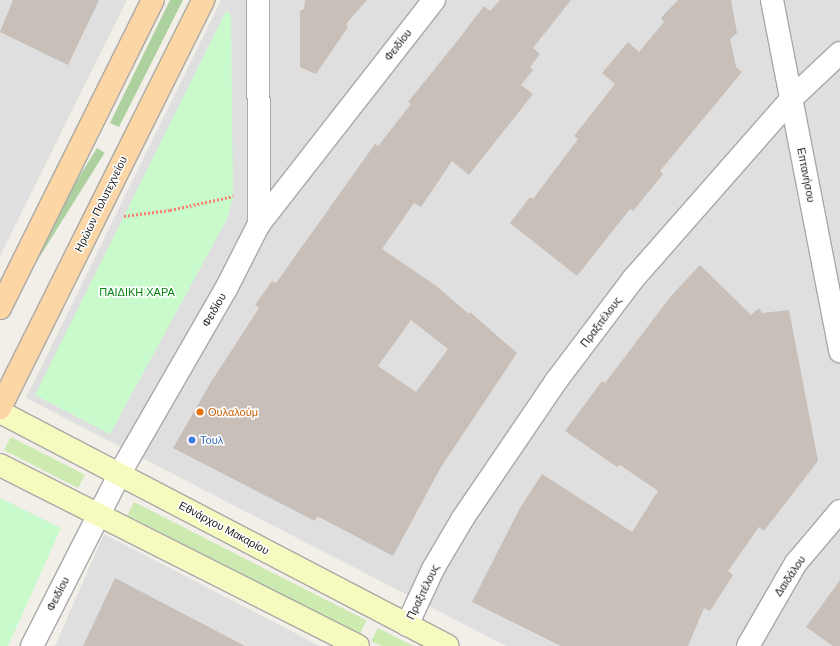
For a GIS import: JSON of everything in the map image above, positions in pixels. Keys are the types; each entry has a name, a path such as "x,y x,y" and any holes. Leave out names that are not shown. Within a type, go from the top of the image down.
{"main road":[{"path":"0,308 153,0"},
{"name":"Ηρώων Πολυτεχνείου","path":"0,408 92,220 203,0"}],"street":[{"path":"258,0 259,224"},
{"name":"Φειδίου","path":"32,646 120,473 226,289 259,224 434,0"},
{"name":"Επτανήσου","path":"772,0 840,351"},
{"name":"Πραξιτέλους","path":"407,625 434,569 463,518 556,381 634,278 791,99 840,54"},
{"name":"Εθνάρχου Μακαρίου","path":"0,412 120,473 448,646"},
{"path":"0,466 358,646"},
{"name":"Δαιδάλου","path":"748,646 796,563 840,511"}],"path":[{"path":"92,220 170,210 260,188"}],"shaded area":[{"path":"0,0 127,0 0,256"},
{"path":"221,0 840,0 840,646 506,646 26,398"},
{"path":"104,534 320,646 55,646"}],"green space":[{"path":"170,0 183,0 119,127 110,123"},
{"name":"ΠΑΙΔΙΚΗ ΧΑΡΑ","path":"226,11 231,15 233,198 227,219 110,434 35,395"},
{"path":"97,148 105,153 0,320 0,303"},
{"path":"11,437 85,475 78,488 4,450"},
{"path":"0,498 61,528 8,646 0,646"},
{"path":"134,502 367,620 360,634 127,515"},
{"path":"378,628 413,646 381,646 371,641"}],"building":[{"path":"13,0 99,0 68,65 0,32"},
{"path":"305,0 367,0 346,24 348,27 316,74 300,67 300,11 304,9"},
{"path":"500,0 571,0 533,48 540,54 530,67 533,70 521,85 533,94 469,175 452,161 421,207 414,203 382,249 435,285 469,314 470,312 517,353 441,467 393,556 321,518 317,517 315,521 173,448 211,382 259,308 255,305 272,281 276,283 375,144 378,146 411,104 408,102 484,6 490,11","holes":["411,320 448,349 416,392 378,366"]},
{"path":"678,0 731,0 737,33 730,39 736,67 742,72 660,171 663,174 633,211 630,209 577,276 510,223 530,197 533,199 578,139 574,136 615,84 602,73 628,42 639,52 664,22 661,18"},
{"path":"700,265 751,315 759,308 762,313 789,310 818,461 764,531 759,527 728,571 733,575 710,611 704,608 688,646 561,646 472,602 520,508 542,474 632,532 658,491 620,465 617,467 565,431 602,381 605,383 671,296"},
{"path":"115,578 203,624 245,646 83,646"},
{"path":"840,580 840,646 833,646 806,627"}],"place":[{"name":"Ουλαλούμ","path":"200,412"},
{"name":"Τουλ","path":"192,440"}]}
